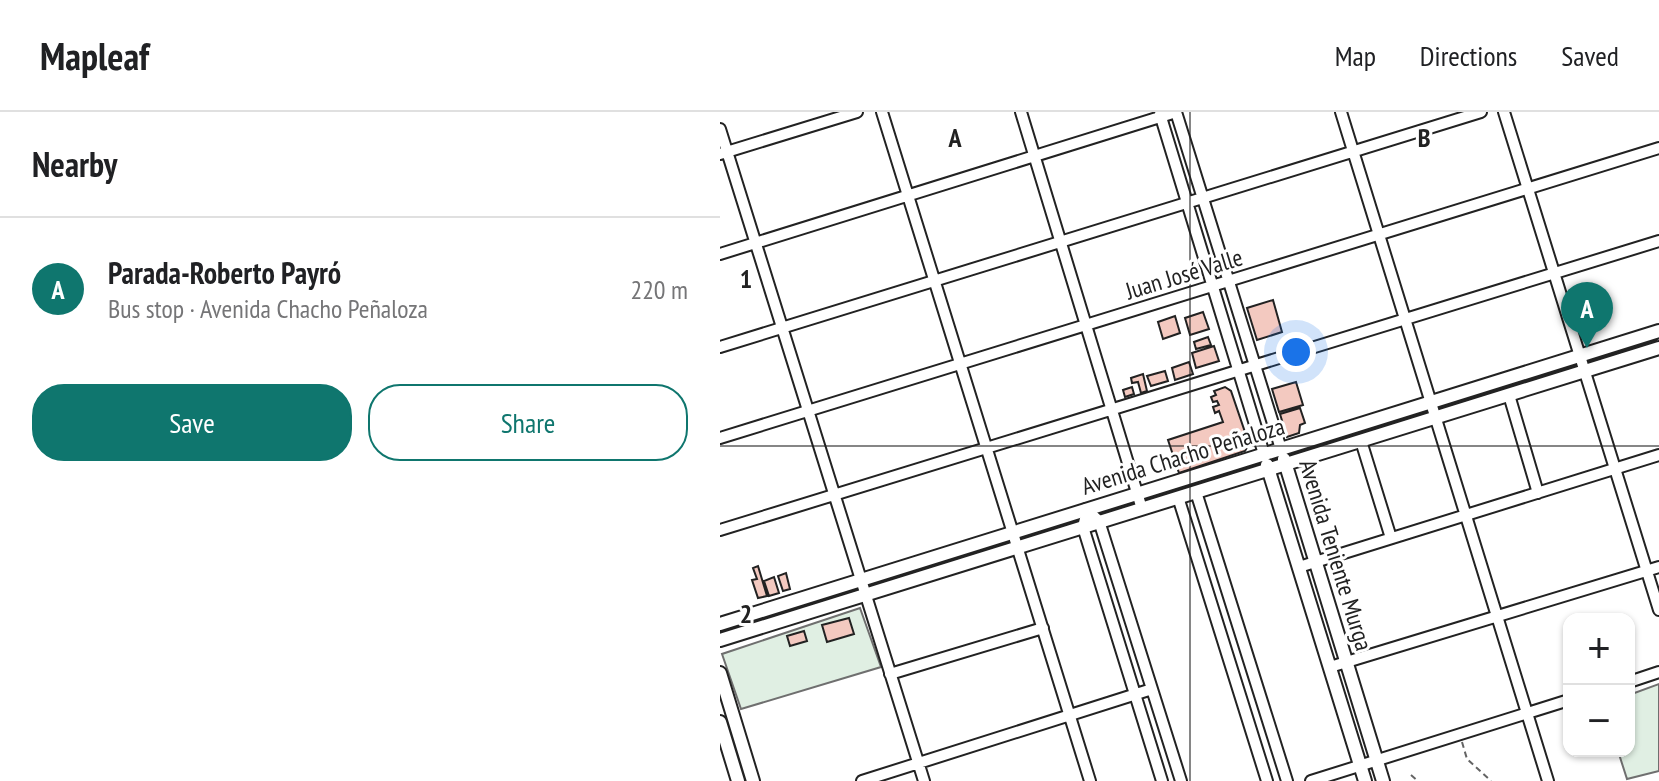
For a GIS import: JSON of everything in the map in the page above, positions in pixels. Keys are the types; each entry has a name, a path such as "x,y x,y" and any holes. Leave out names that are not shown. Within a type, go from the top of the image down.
{"main road":[{"name":"Avenida Chacho Peñaloza","path":"720,624 1659,331"},
{"name":"Avenida Chacho Peñaloza","path":"720,640 1659,348"},
{"name":"Avenida Teniente Murga","path":"1281,449 1383,781"},
{"name":"Avenida Teniente Murga","path":"1264,454 1365,781"},
{"path":"720,673 753,781"},
{"path":"721,728 738,781"}],"street":[{"path":"724,153 857,112"},
{"path":"882,112 1090,781"},
{"path":"1021,112 1142,509"},
{"path":"720,254 1034,157 1160,114 1176,112"},
{"name":"Avenida Teniente Murga","path":"1176,112 1281,449"},
{"path":"1341,112 1548,781"},
{"path":"720,347 1481,112"},
{"path":"1504,112 1659,610"},
{"name":"Avenida Teniente Murga","path":"1160,114 1264,454"},
{"path":"720,129 724,153 756,243 924,781"},
{"name":"Juan José Valle","path":"720,438 1659,148"},
{"path":"720,530 1659,241"},
{"path":"1509,395 1538,493"},
{"path":"1361,441 1391,538"},
{"path":"1299,567 1659,455"},
{"path":"1196,492 1287,781"},
{"path":"1178,497 1267,781"},
{"path":"1086,509 1099,521 1181,781"},
{"path":"1086,509 1083,527 1162,781"},
{"path":"1330,667 1659,567"},
{"path":"1207,589 1225,584"},
{"path":"890,674 1043,628"},
{"path":"1231,665 1249,660"},
{"path":"1635,680 1659,672"},
{"path":"862,781 1152,689"},
{"path":"1311,781 1563,702"},
{"path":"721,728 736,727"}],"path":[{"path":"1460,734 1467,759 1491,781"},
{"path":"1411,775 1418,781"}],"green space":[{"path":"860,608 881,667 741,709 722,654"},
{"path":"1659,684 1659,771 1627,779 1620,757 1635,757 1635,693"}],"building":[{"path":"1273,300 1282,332 1257,340 1247,308"},
{"path":"1203,312 1209,329 1190,335 1185,318"},
{"path":"1175,316 1180,333 1163,339 1158,322"},
{"path":"1208,337 1211,345 1196,349 1194,342"},
{"path":"1214,346 1219,361 1196,368 1192,353"},
{"path":"1189,362 1193,374 1175,380 1172,368"},
{"path":"1165,371 1168,381 1151,386 1147,376"},
{"path":"1143,374 1147,391 1141,393 1138,382 1132,383 1131,378"},
{"path":"1296,382 1303,405 1279,412 1272,389"},
{"path":"1132,387 1134,394 1125,397 1123,390"},
{"path":"1225,387 1231,391 1249,444 1245,451 1179,473 1168,440 1223,422 1219,411 1215,413 1213,407 1219,405 1211,397 1216,395 1214,391"},
{"path":"1300,408 1305,423 1300,425 1299,433 1287,437 1280,414"},
{"path":"758,566 767,596 758,598 752,580 757,579 753,568"},
{"path":"786,573 790,589 783,591 778,576"},
{"path":"774,577 779,593 769,596 764,581"},
{"path":"849,618 854,634 827,642 822,625"},
{"path":"804,631 807,641 790,646 787,636"}],"place":[{"name":"Parada-Roberto Payró","path":"1587,348"}]}
